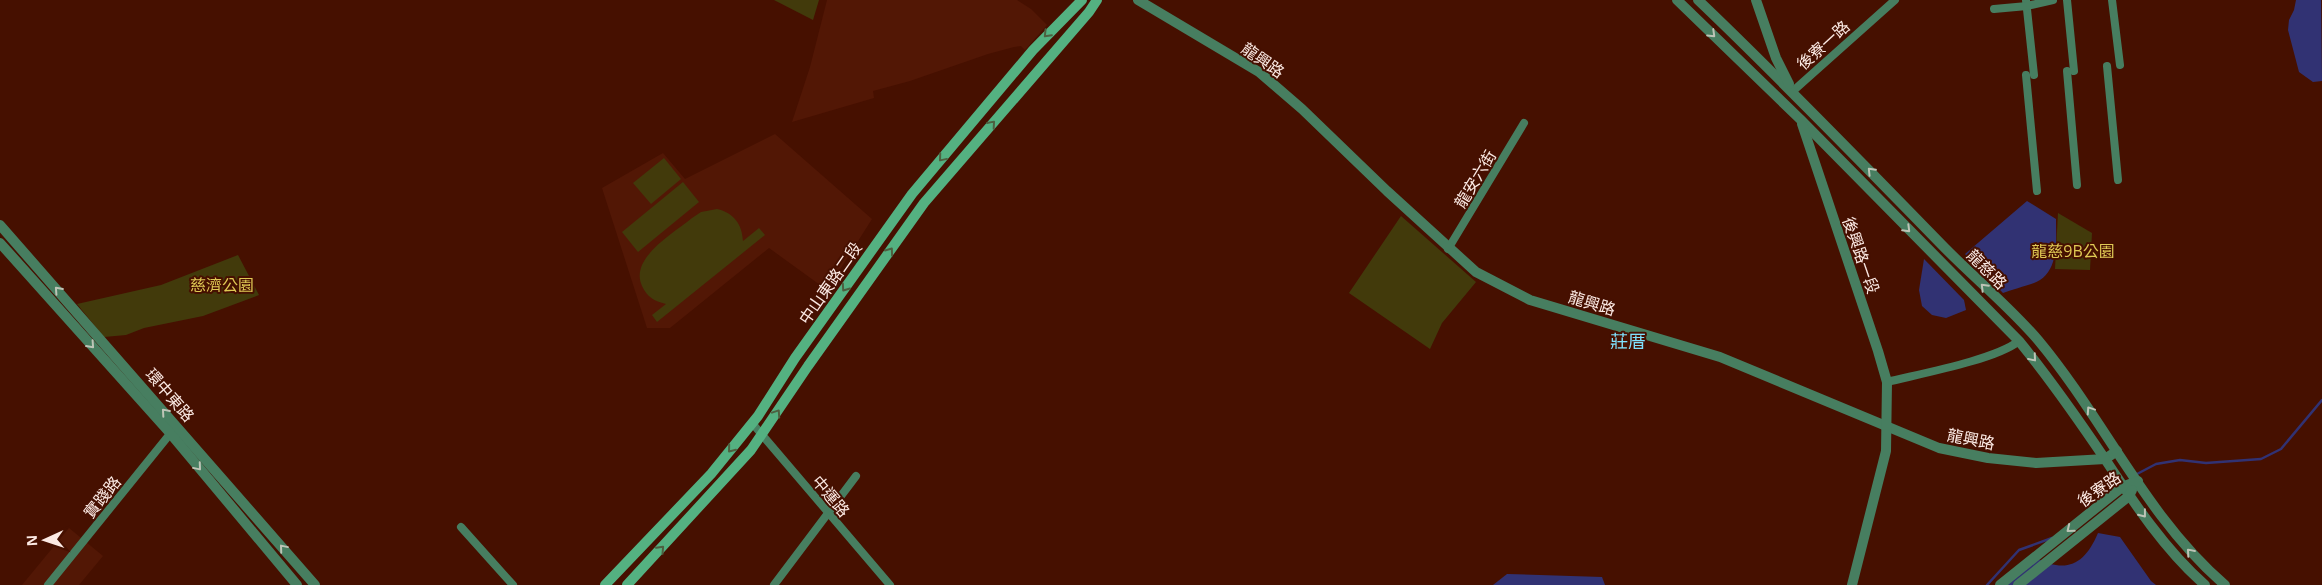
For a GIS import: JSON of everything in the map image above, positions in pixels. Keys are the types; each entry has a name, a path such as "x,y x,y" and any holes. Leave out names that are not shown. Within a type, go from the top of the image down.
{"main road":[{"name":"中山東路二段","path":"605,585 711,474 752,423 801,350 912,194 1033,50 1082,0"},
{"name":"中山東路二段","path":"628,585 722,484 762,435 808,366 924,203 1089,12 1097,0"}],"street":[{"name":"龍興路","path":"1138,0 1259,72 1302,109 1448,248 1476,272 1530,300 1720,357 1939,448 1988,458 2036,463 2105,459"},
{"name":"龍慈路","path":"1677,0 1800,119 2019,342 2038,364 2105,459 2122,487 2188,570 2205,585"},
{"name":"龍慈路","path":"1698,0 1793,92 1951,254 2037,338 2074,387 2170,529 2200,563 2225,585"},
{"name":"後興路一段","path":"1756,0 1776,58 1793,92 1800,119 1887,382 1886,451 1852,585"},
{"name":"後寮一路","path":"1793,92 1895,0"},
{"path":"1994,9 2053,0"},
{"path":"2066,0 2077,185"},
{"path":"2112,0 2120,65"},
{"path":"2027,3 2037,191"},
{"path":"2107,66 2118,180"},
{"name":"龍安六街","path":"1448,248 1524,123"},
{"name":"環中東路","path":"0,225 173,430 297,585"},
{"name":"環中東路","path":"0,243 315,585"},
{"path":"1887,382 1980,358 2019,342"},
{"name":"中運路","path":"752,423 890,585"},
{"name":"實踐路","path":"48,585 173,430"},
{"path":"2105,459 2117,451"},
{"path":"774,585 856,476"},
{"name":"後寮路","path":"2000,585 2122,487 2138,481"},
{"name":"後寮路","path":"2018,585 2129,496 2138,481"},
{"path":"461,527 513,585"}],"shaded area":[{"path":"827,0 1017,0 1031,9 1047,25 1025,50 1021,46 988,54 910,81 873,91 874,98 792,122 810,67"},
{"path":"2296,0 2321,0 2322,81 2313,82 2299,72 2288,30 2289,20"},
{"path":"775,134 872,219 827,290 769,248 670,328 647,328 602,188 663,153 685,179"},
{"path":"2027,201 2056,219 2056,243 2051,268 2040,280 2003,293 1965,254"},
{"path":"1924,259 1964,300 1966,310 1946,318 1932,315 1922,306 1919,290"},
{"path":"69,528 103,556 79,585 22,585"},
{"path":"2098,533 2120,537 2151,581 2156,585 1999,585 2036,558 2057,565 2074,563 2087,552"},
{"path":"1507,574 1602,577 1605,585 1493,585"}],"green space":[{"path":"774,0 819,0 813,20"},
{"path":"664,158 681,179 651,204 633,183"},
{"path":"683,182 699,202 638,252 622,232"},
{"path":"717,209 728,213 736,220 741,229 743,241 759,228 765,235 657,322 652,315 666,304 651,298 642,286 640,276 647,256 655,247 692,218 701,212"},
{"name":"龍慈9B公園","path":"2058,213 2092,233 2090,270 2055,269"},
{"path":"1401,216 1476,282 1442,323 1430,349 1349,293"},
{"name":"慈濟公園","path":"238,255 259,295 203,316 144,328 126,335 104,337 77,304 161,285"}],"waterway":[{"path":"2137,474 2156,464 2180,460 2206,463 2261,459 2281,449 2322,400"},
{"path":"1987,585 2019,550 2052,538"}],"district":[{"name":"莊厝","path":"1628,342"}]}
